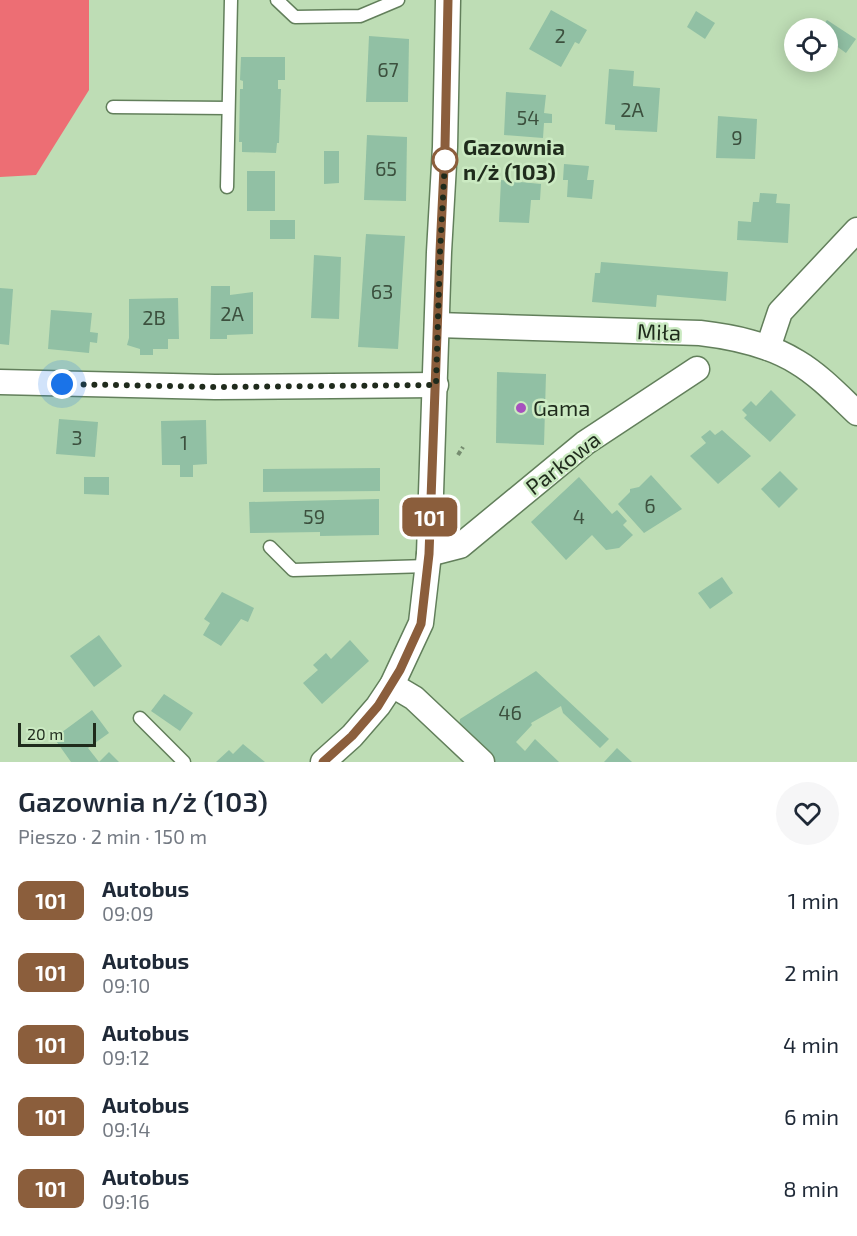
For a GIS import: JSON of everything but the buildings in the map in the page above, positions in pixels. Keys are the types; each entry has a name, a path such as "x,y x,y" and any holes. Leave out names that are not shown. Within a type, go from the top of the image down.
{"street":[{"path":"323,762 352,736 378,706 392,685 421,624 429,560 445,147 448,0"},
{"path":"768,348 780,312 857,230"},
{"name":"Miła","path":"437,325 700,333 736,338 768,348 797,362 829,386 857,412"},
{"name":"Parkowa","path":"429,560 460,546 585,443 697,369"},
{"path":"0,382 215,387 436,385"},
{"path":"392,685 414,698 482,762"}],"lane":[{"path":"226,188 231,0"},
{"path":"278,0 295,17 360,16 398,0"},
{"path":"113,107 228,108"},
{"path":"270,547 293,570 406,565 429,560"},
{"path":"140,718 184,762"}],"shaded area":[{"path":"0,0 89,0 89,90 36,175 0,177"}],"bus line":[{"name":"101","path":"323,762 352,736 378,706 408,655 421,624 429,554 445,147 448,0"}],"place":[{"name":"Gazownia n/ż (103)","path":"445,160"},
{"name":"Gama","path":"521,408"}],"route":[{"path":"62,384 215,387 328,384 436,385 445,160"}]}
